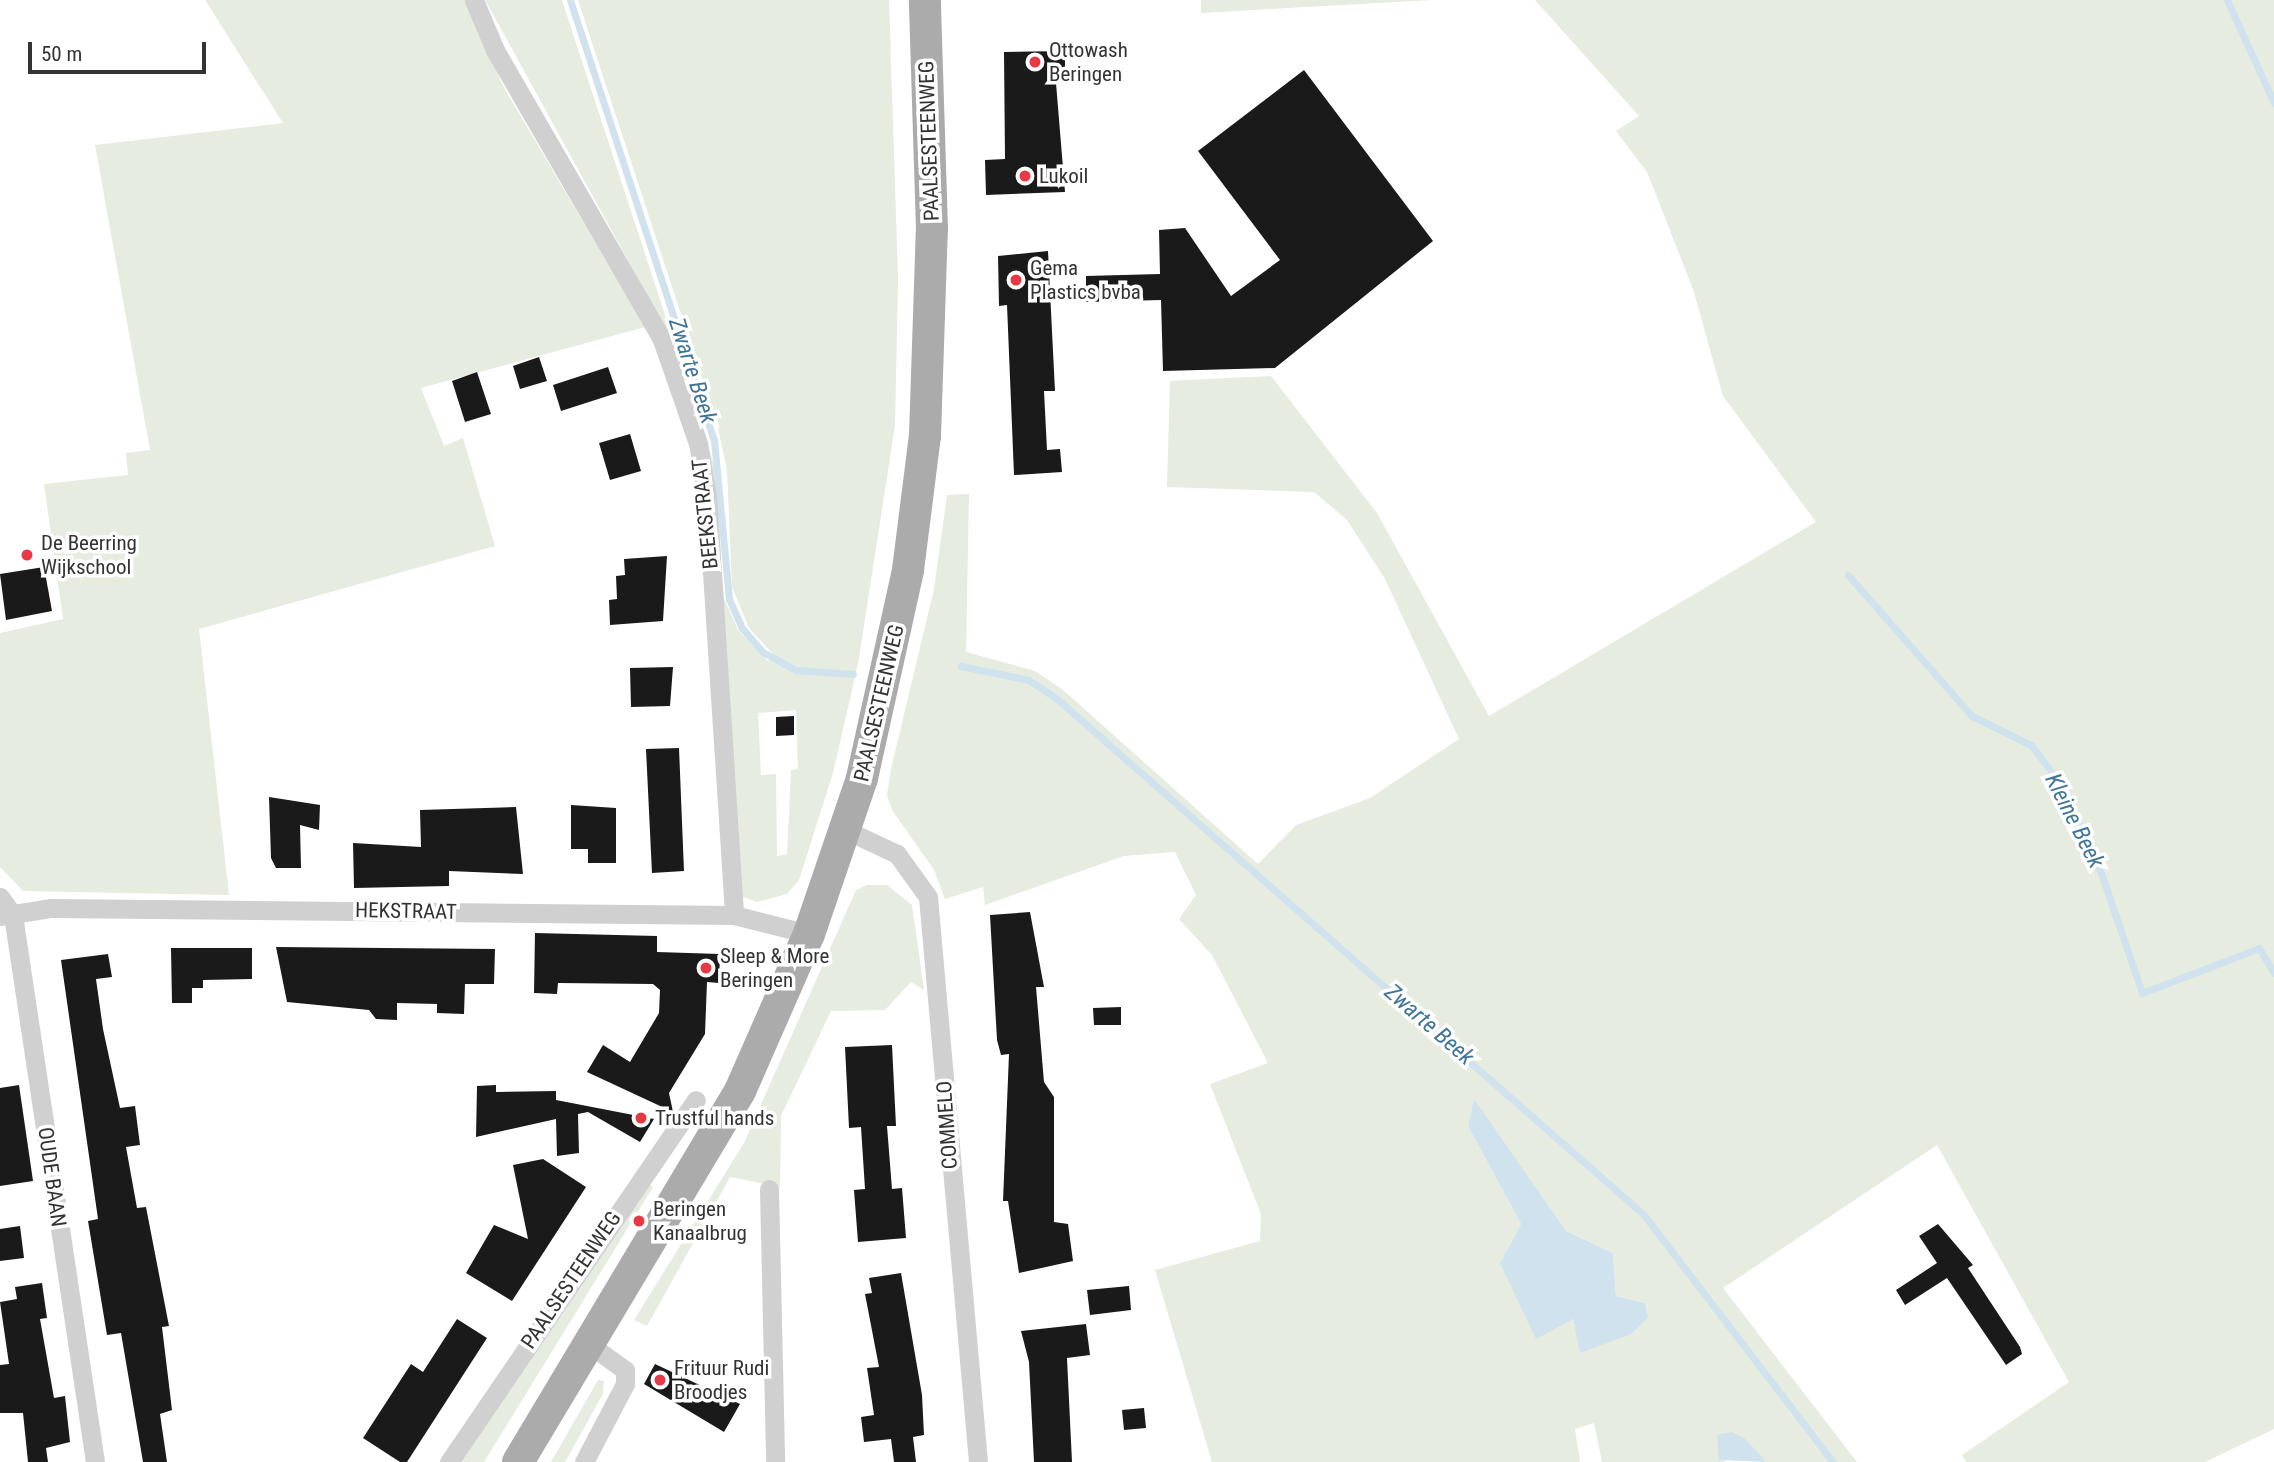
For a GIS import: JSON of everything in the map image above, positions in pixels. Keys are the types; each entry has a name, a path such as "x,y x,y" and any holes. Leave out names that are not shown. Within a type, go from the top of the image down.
{"main road":[{"name":"PAALSESTEENWEG","path":"518,1462 727,1115 809,934 846,830 894,644 925,436 932,229 925,0"}],"street":[{"name":"BEEKSTRAAT","path":"474,0 495,50 661,337 698,443 707,495 734,915"},
{"name":"COMMELO","path":"846,830 897,854 928,897 978,1462"},
{"name":"OUDE BAAN","path":"0,897 7,915 95,1462"},
{"name":"HEKSTRAAT","path":"7,915 51,908 734,915 809,934"},
{"name":"PAALSESTEENWEG","path":"449,1462 696,1100"},
{"path":"768,1189 775,1462"},
{"path":"584,1462 625,1384 625,1370 590,1345"}],"shaded area":[{"path":"205,0 467,0 503,86 645,327 421,388 444,446 463,438 495,546 199,629 229,895 23,891 0,867 0,633 63,619 44,484 128,475 126,453 150,450 95,145 283,123"},
{"path":"485,0 562,0 716,471 723,596 738,630 768,661 772,653 749,628 732,587 727,470 717,424 578,0 889,0 898,279 895,426 858,664 833,773 799,880 787,894 757,902 743,897 739,884 717,538 652,304","holes":["796,710 798,769 791,770 787,854 777,856 776,774 761,775 758,713"]},
{"path":"1201,0 1432,0 1201,13"},
{"path":"1535,0 2274,0 2274,1429 2205,1462 1966,1462 1962,1455 2069,1382 1937,1145 1723,1288 1857,1462 1767,1462 1755,1451 1722,1462 1602,1462 1594,1423 1575,1429 1580,1462 1212,1462 1155,1270 1260,1241 1261,1214 1210,1084 1268,1063 1212,955 1179,919 1196,895 1175,852 1124,856 985,905 983,887 945,899 934,870 892,810 887,795 891,769 934,589 947,495 969,494 966,652 1035,671 1062,689 1258,864 1296,825 1370,798 1459,739 1385,579 1347,520 1314,492 1167,487 1170,381 1271,376 1377,513 1489,716 1816,522 1723,396 1693,289 1647,172 1616,131 1639,116","holes":["1474,1100 1566,1231 1613,1253 1616,1296 1645,1303 1581,1353 1573,1319 1557,1324 1500,1263 1521,1224 1468,1126"]},
{"path":"867,885 887,885 912,905 924,990 911,982 885,1010 831,1011 781,1116 780,1187 730,1177 647,1326 634,1320 744,1143 856,890"},
{"path":"645,1183 653,1187 484,1462 458,1462"},
{"path":"598,1380 604,1381 603,1394 565,1462 551,1462"}],"water":[{"path":"1474,1099 1566,1231 1613,1253 1616,1296 1645,1303 1648,1318 1631,1334 1580,1353 1573,1319 1536,1339 1500,1263 1521,1224 1468,1126"},
{"path":"1732,1432 1744,1438 1767,1462 1719,1460 1717,1435"}],"building":[{"path":"1065,51 1065,71 1055,71 1065,192 986,195 985,160 1005,159 1004,52"},
{"path":"1304,70 1433,241 1275,368 1163,371 1161,300 1086,302 1086,276 1160,274 1159,230 1185,228 1231,296 1280,260 1198,151"},
{"path":"1048,251 1055,391 1044,391 1047,450 1060,449 1062,472 1014,475 1007,305 999,306 998,256"},
{"path":"539,357 547,381 520,389 513,366"},
{"path":"608,367 617,393 561,411 553,385"},
{"path":"477,372 491,414 465,422 452,381"},
{"path":"630,434 641,471 610,480 599,443"},
{"path":"667,556 663,621 610,625 609,600 617,599 616,576 625,575 624,559"},
{"path":"44,567 52,611 6,620 0,574"},
{"path":"673,667 670,706 631,707 630,668"},
{"path":"794,716 794,735 776,736 776,717"},
{"path":"679,748 684,871 652,873 646,749"},
{"path":"269,797 320,805 319,830 300,825 301,868 276,868 271,858"},
{"path":"571,805 616,808 616,863 588,863 588,849 571,849"},
{"path":"516,807 523,874 449,871 449,886 354,888 353,843 421,847 420,810"},
{"path":"1030,912 1044,987 1036,987 1044,1082 1054,1097 1054,1222 1068,1224 1073,1261 1019,1273 1008,1201 1003,1201 1009,1054 1001,1055 997,1040 990,915"},
{"path":"535,933 657,936 657,952 720,954 719,983 707,982 705,1034 669,1093 673,1112 587,1072 603,1045 630,1062 659,1013 660,990 653,984 558,983 557,994 534,993"},
{"path":"276,947 495,949 494,984 465,984 464,1014 437,1013 437,1004 397,1003 397,1020 376,1019 369,1010 287,1002"},
{"path":"171,948 252,948 252,979 203,980 203,988 192,988 192,1003 172,1003"},
{"path":"108,954 112,977 96,979 103,1029 120,1108 135,1106 140,1145 126,1147 137,1208 146,1207 169,1326 162,1327 172,1410 160,1414 167,1462 143,1462 121,1333 107,1335 88,1221 98,1219 61,960"},
{"path":"1121,1007 1121,1025 1094,1025 1093,1008"},
{"path":"892,1045 896,1126 887,1126 892,1189 902,1188 906,1238 858,1242 854,1190 865,1189 861,1127 849,1128 845,1047"},
{"path":"19,1085 33,1181 0,1186 0,1088"},
{"path":"496,1085 496,1092 556,1091 556,1100 654,1119 640,1142 588,1112 578,1114 579,1153 557,1156 556,1119 476,1137 477,1086"},
{"path":"543,1159 586,1187 512,1301 466,1273 494,1225 528,1239 513,1165"},
{"path":"1938,1224 1973,1265 1968,1268 2020,1347 2022,1354 2006,1365 1947,1278 1905,1305 1896,1290 1937,1263 1919,1236"},
{"path":"20,1226 24,1258 0,1261 0,1229"},
{"path":"901,1273 922,1395 924,1435 913,1437 916,1462 894,1462 891,1439 864,1442 861,1417 874,1415 867,1368 879,1367 865,1294 872,1293 869,1278"},
{"path":"42,1283 47,1318 40,1319 54,1398 65,1396 70,1442 46,1448 48,1462 28,1462 23,1413 0,1413 0,1365 9,1364 0,1302 17,1299 15,1287"},
{"path":"1129,1286 1131,1310 1090,1315 1087,1290"},
{"path":"457,1319 487,1338 407,1462 400,1462 363,1438 411,1364 423,1372"},
{"path":"1086,1324 1090,1355 1067,1358 1072,1462 1034,1462 1029,1362 1021,1331"},
{"path":"655,1364 740,1404 724,1432 644,1384"},
{"path":"1144,1408 1146,1428 1124,1430 1122,1410"}],"waterway":[{"name":"Zwarte Beek","path":"570,0 714,440 729,599 742,628 763,652 796,670 853,674"},
{"path":"2227,0 2274,103"},
{"name":"Kleine Beek","path":"1848,575 1972,716 2031,745 2060,783 2101,873 2142,993 2259,948 2274,973"},
{"name":"Zwarte Beek","path":"961,666 1029,680 1056,698 1644,1215 1833,1462"}],"place":[{"name":"Ottowash Beringen","path":"1035,62"},
{"name":"Lukoil","path":"1025,176"},
{"name":"Gema Plastics bvba","path":"1016,280"},
{"name":"De Beerring Wijkschool","path":"27,555"},
{"name":"Sleep & More Beringen","path":"706,968"},
{"name":"Trustful hands","path":"641,1118"},
{"name":"Beringen Kanaalbrug","path":"639,1221"},
{"name":"Frituur Rudi Broodjes","path":"660,1380"}]}
